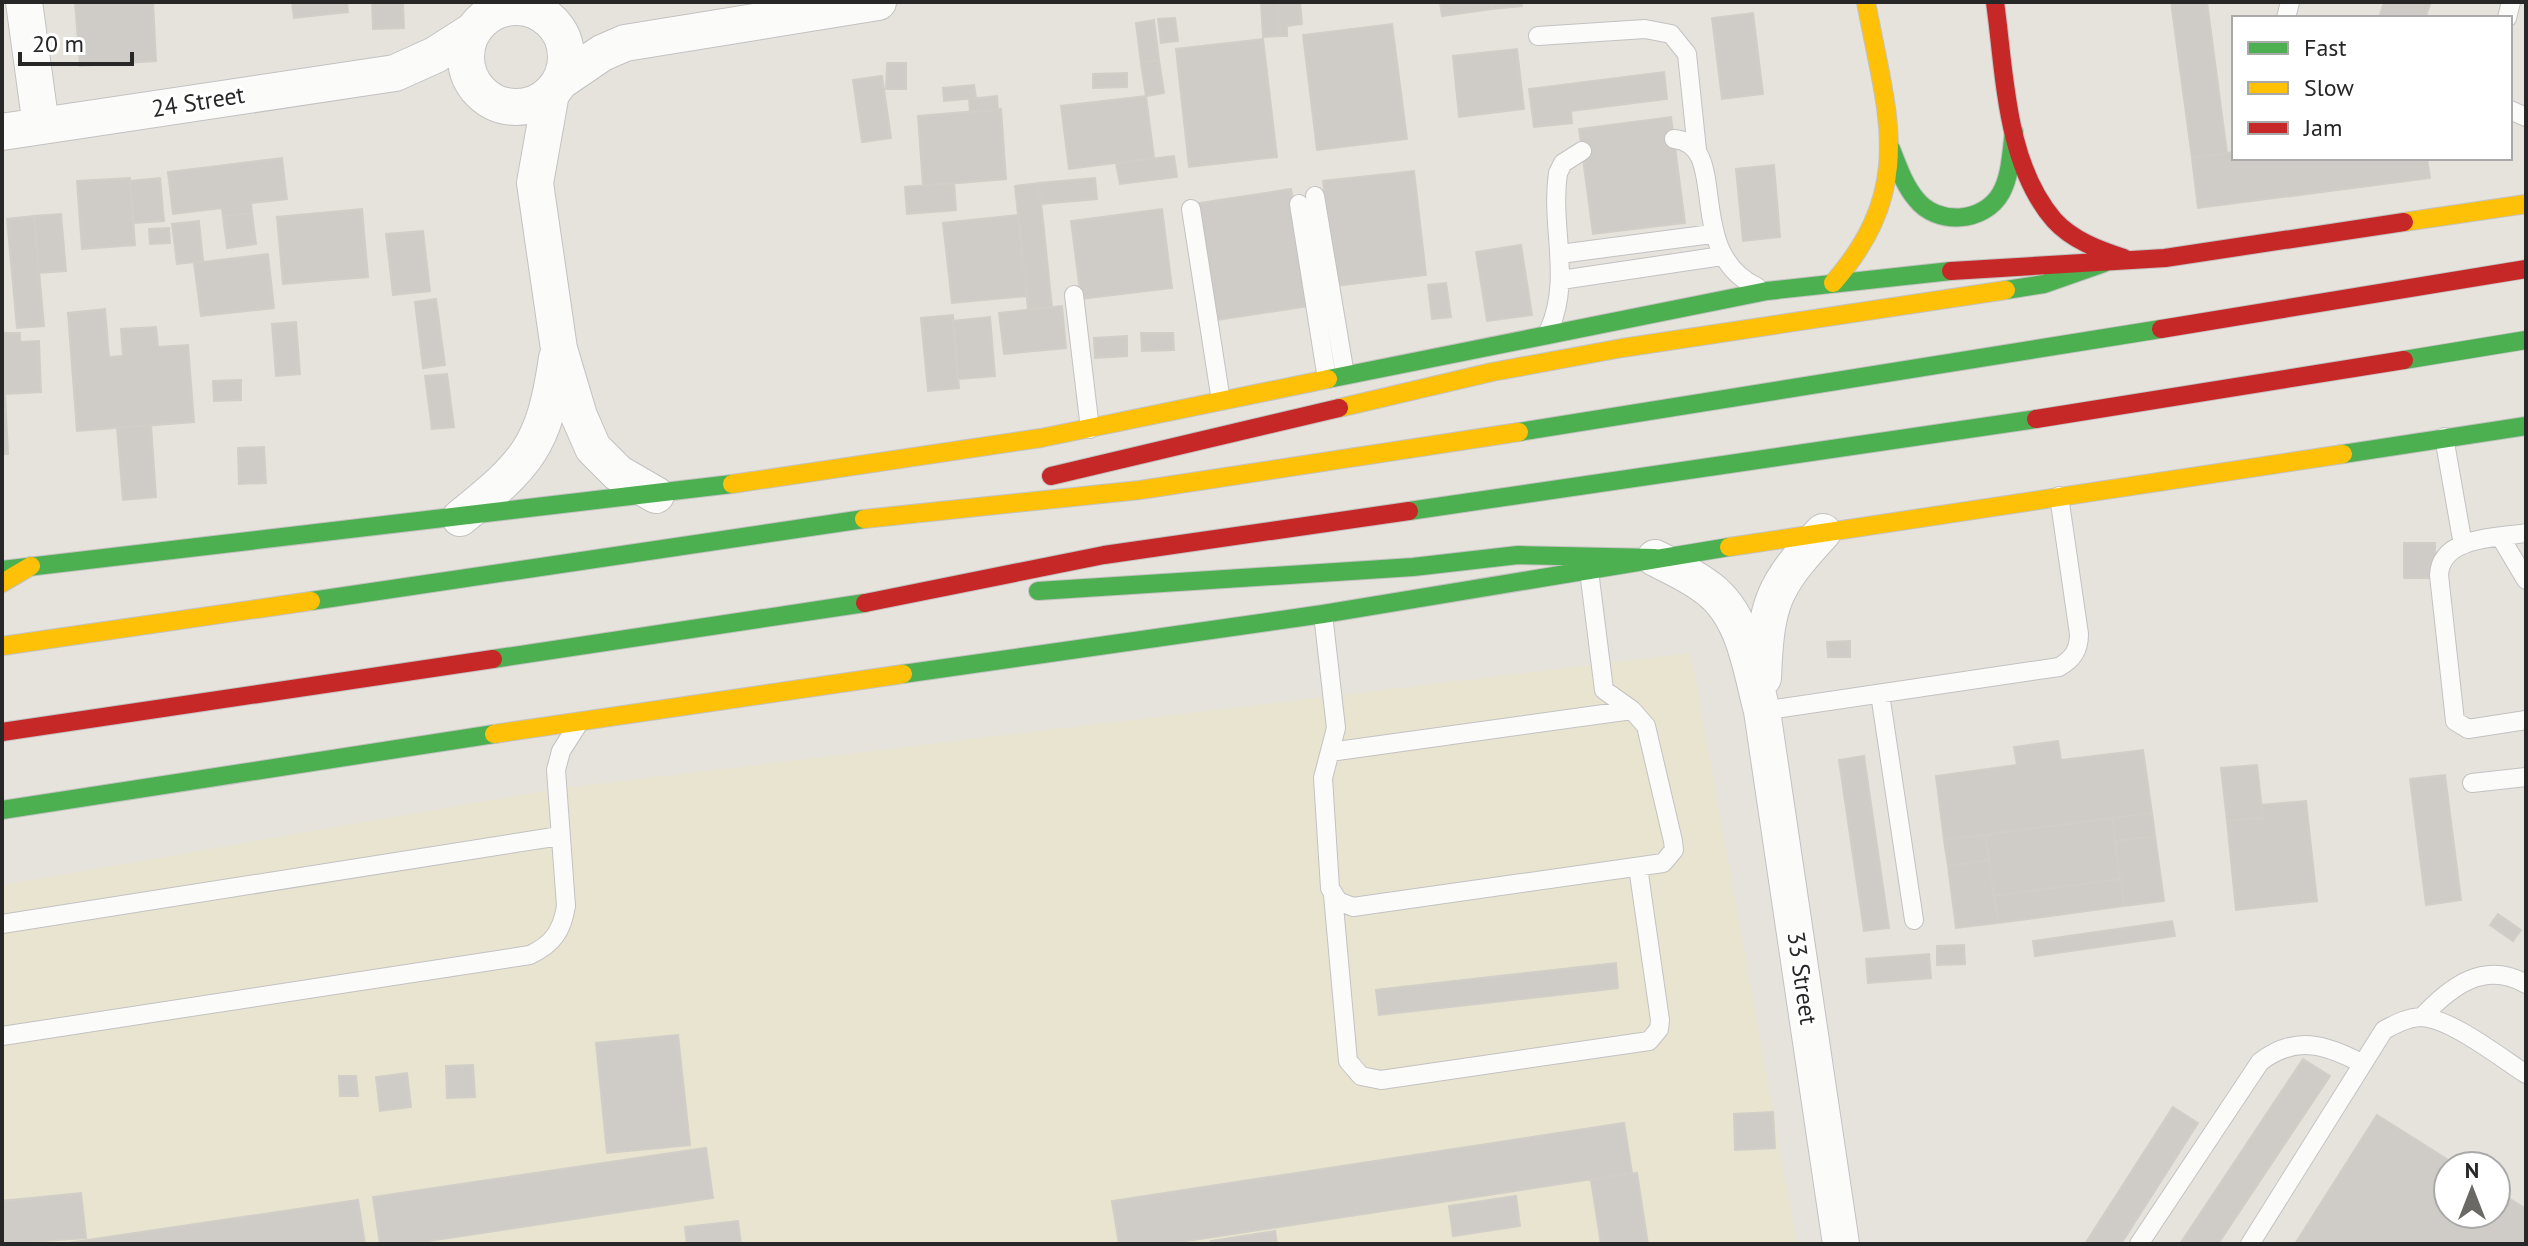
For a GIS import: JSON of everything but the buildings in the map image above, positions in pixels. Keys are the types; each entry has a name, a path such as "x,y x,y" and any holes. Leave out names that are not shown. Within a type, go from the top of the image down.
{"main road":[{"path":"1833,283 1852,265 1880,220 1887,195 1888,143 1866,2"},
{"path":"1995,2 2014,131 2035,189 2055,220 2083,242 2134,261"},
{"path":"1888,143 1918,203 1950,219 1968,218 1985,211 1998,198 2006,183 2014,131"},
{"path":"2,570 656,495 1090,429 1547,333 1767,291 1950,270 2134,261 2526,204"},
{"path":"885,516 1492,372 1622,348 2044,284 2104,263"},
{"path":"2,646 885,516 1140,490 1872,377 2526,269"},
{"path":"2,732 872,602 1092,557 1889,443 2526,340"},
{"path":"2,810 582,720 1323,614 1655,558 2526,426"},
{"path":"872,602 1413,567 1518,555 1655,558"},
{"path":"2,583 31,566"}],"street":[{"path":"24,2 41,126"},
{"path":"485,96 522,106 556,87 602,53 649,37 878,2"},
{"path":"535,183 465,63 479,18 509,7 525,7 601,32 649,37"},
{"path":"542,12 566,50 535,183 559,349 579,416 593,448 618,473 656,495"},
{"name":"24 Street","path":"395,73 435,55 479,18"},
{"name":"24 Street","path":"2,132 395,73 438,78 485,96"},
{"path":"460,518 516,472 530,453 548,411 559,349"},
{"name":"33 Street","path":"1762,711 1766,629 1772,600 1792,566 1823,532"},
{"name":"33 Street","path":"1655,558 1709,589 1727,608 1740,631 1762,711 1841,1244"}],"lane":[{"path":"1538,36 1645,29 1671,34 1687,54 1697,150 1704,166 1712,234 1722,256 1749,283 1767,291"},
{"path":"1674,139 1697,150"},
{"path":"1547,333 1558,304 1561,280 1558,173 1563,163 1582,151"},
{"path":"1307,200 1336,377"},
{"path":"1191,209 1221,401"},
{"path":"1560,254 1712,234"},
{"path":"1561,280 1722,256"},
{"path":"1074,295 1090,429"},
{"path":"2444,437 2463,545"},
{"path":"1762,711 2059,667 2075,654 2079,634 2059,496"},
{"path":"2526,533 2463,545 2442,558 2439,575 2455,721 2468,729 2526,720"},
{"path":"2501,538 2526,580"},
{"path":"1333,895 1345,906 1353,907 1663,863 1674,850 1646,726 1632,710 1612,699 1600,679 1589,571"},
{"path":"1323,614 1336,728 1323,786 1348,1061 1361,1076 1381,1080 1649,1041 1659,1029 1660,1020 1638,867"},
{"path":"1880,694 1914,920"},
{"path":"1330,752 1632,710"},
{"path":"2,1036 530,955 545,948 564,922 566,906 556,770 561,751 582,720"},
{"path":"2472,783 2526,777"},
{"path":"2,924 560,836"},
{"path":"2422,1017 2446,991 2473,977 2504,975 2526,984"},
{"path":"2250,1244 2384,1030 2402,1020 2422,1017 2442,1022 2526,1074"},
{"path":"2139,1244 2260,1062 2284,1047 2311,1043 2331,1047 2361,1063"}],"shaded area":[{"path":"1691,653 1797,1244 2,1244 2,885 555,789"}],"traffic: fast":[{"path":"1891,149 1905,182 1925,208 1936,214 1960,217 1984,210 2001,193 2009,171 2014,132"},
{"path":"2006,290 2044,284 2104,263"},
{"path":"1328,379 1767,291 1951,271"},
{"path":"1519,432 2161,329"},
{"path":"2404,360 2526,340"},
{"path":"1409,511 2036,419"},
{"path":"2343,454 2526,426"},
{"path":"2,570 732,484"},
{"path":"311,601 864,519"},
{"path":"903,674 1323,614 1729,547"},
{"path":"1038,591 1413,567 1518,555 1655,558"},
{"path":"493,659 865,603"},
{"path":"2,810 494,734"}],"traffic: slow":[{"path":"1833,283 1859,248 1877,214 1886,182 1889,149 1887,115 1866,2"},
{"path":"2404,222 2526,204"},
{"path":"1339,408 1492,372 1622,348 2006,290"},
{"path":"732,484 1041,438 1328,379"},
{"path":"864,519 1140,490 1519,432"},
{"path":"1729,547 2343,454"},
{"path":"2,583 31,566"},
{"path":"2,646 311,601"},
{"path":"494,734 903,674"}],"traffic: jam":[{"path":"1995,2 2005,87 2016,145 2038,197 2054,220 2077,239 2124,258"},
{"path":"1951,271 2165,258 2404,222"},
{"path":"2161,329 2526,269"},
{"path":"2036,419 2404,360"},
{"path":"1051,476 1339,408"},
{"path":"865,603 1104,555 1409,511"},
{"path":"2,732 493,659"}]}
